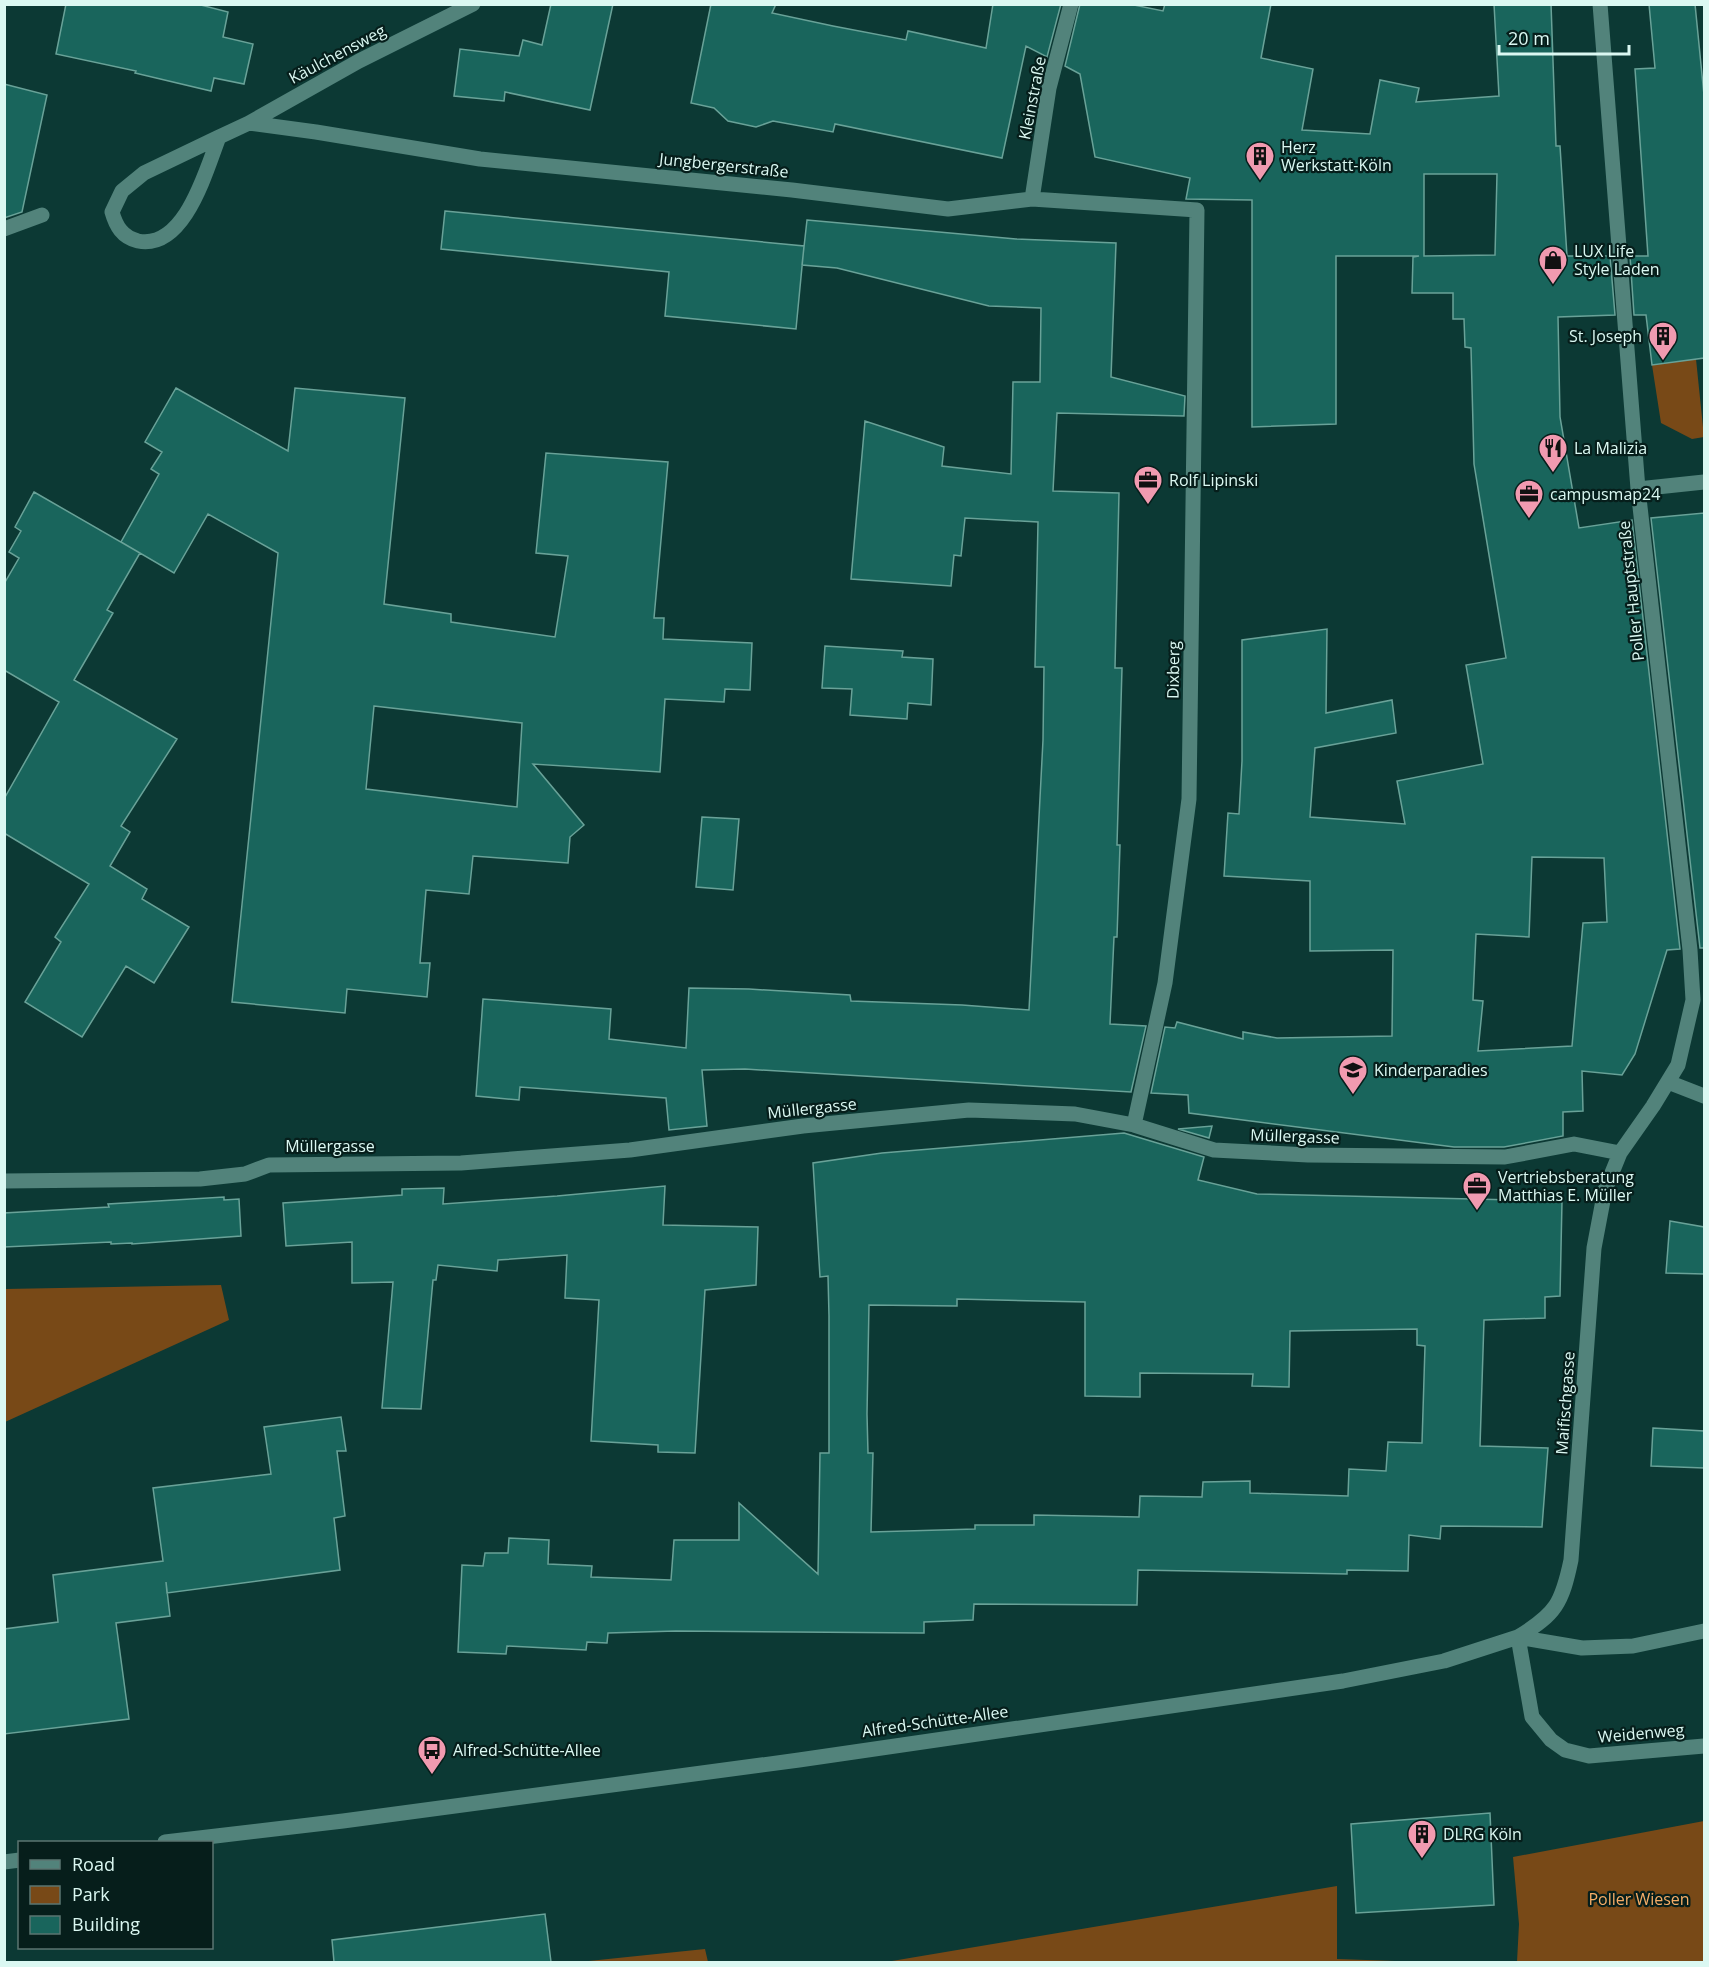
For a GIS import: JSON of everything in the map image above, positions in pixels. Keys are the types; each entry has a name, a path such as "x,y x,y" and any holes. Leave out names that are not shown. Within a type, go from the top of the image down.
{"street":[{"name":"Käulchensweg","path":"219,137 190,207 166,236 147,243 130,239 117,227 112,212 122,191 144,173 219,137 249,123 359,61 473,4"},
{"name":"Kleinstraße","path":"1032,199 1049,88 1071,4"},
{"name":"Poller Hauptstraße","path":"1600,4 1638,489 1693,982 1693,1000 1678,1065 1620,1153"},
{"name":"Jungbergerstraße","path":"249,123 480,159 792,190 948,209 1032,199 1197,210"},
{"name":"Dixberg","path":"1134,1125 1166,983 1189,799 1197,210"},
{"path":"4,229 42,215"},
{"path":"1638,489 1704,482"},
{"path":"1668,1082 1704,1096"},
{"name":"Müllergasse","path":"4,1181 200,1179 245,1174 269,1165 461,1163 630,1150 803,1126 969,1110 1075,1114 1134,1125 1214,1150 1284,1154 1504,1157 1574,1144 1620,1153"},
{"name":"Maifischgasse","path":"1518,1637 1539,1624 1553,1611 1565,1590 1571,1560 1594,1248 1605,1190 1620,1153"},
{"name":"Alfred-Schütte-Allee","path":"174,1841 354,1820 799,1760 1343,1681 1444,1661 1518,1637 1582,1648 1633,1646 1704,1631"},
{"name":"Weidenweg","path":"1518,1637 1532,1717 1551,1740 1565,1750 1589,1756 1704,1746"}],"green space":[{"path":"1696,359 1704,437 1692,439 1661,423 1652,365"},
{"path":"221,1285 229,1320 5,1422 5,1289"},
{"name":"Poller Wiesen","path":"1704,1821 1704,1962 1517,1962 1519,1924 1513,1857"},
{"path":"1337,1886 1337,1959 1395,1962 886,1962"},
{"path":"705,1949 708,1962 579,1962"}],"building":[{"path":"66,4 197,4 228,12 223,37 253,44 244,84 214,78 211,91 135,73 136,71 56,54"},
{"path":"551,4 613,4 590,110 505,92 504,101 454,96 460,49 519,56 523,40 542,45"},
{"path":"711,4 776,4 772,13 906,40 908,31 986,48 993,4 1061,4 1047,57 1026,46 1002,158 835,124 833,132 773,121 756,127 728,121 714,108 691,103"},
{"path":"1080,4 1129,4 1163,11 1165,4 1271,4 1261,58 1313,69 1302,130 1370,134 1380,80 1419,88 1416,102 1499,96 1494,4 1551,4 1556,146 1560,146 1567,256 1610,256 1615,315 1558,317 1560,417 1579,528 1632,520 1680,949 1667,950 1635,1054 1622,1075 1582,1071 1583,1111 1563,1112 1563,1136 1504,1147 1454,1147 1189,1113 1188,1095 1151,1093 1165,1027 1175,1028 1177,1022 1243,1039 1243,1032 1277,1038 1392,1036 1393,950 1310,951 1310,881 1224,876 1228,813 1239,814 1242,761 1242,640 1327,629 1326,713 1392,700 1396,733 1315,748 1310,817 1405,824 1397,781 1483,764 1466,665 1506,658 1474,464 1471,348 1465,347 1464,319 1453,319 1453,293 1412,293 1413,257 1419,256 1336,256 1336,424 1252,427 1252,200 1186,199 1190,178 1095,157 1080,74 1065,66","holes":["1424,174 1497,174 1495,255 1424,256","1532,857 1604,858 1607,922 1583,923 1572,1046 1478,1051 1483,1001 1473,1000 1476,934 1529,937"]},
{"path":"1649,4 1695,4 1704,95 1704,358 1652,365 1646,315 1634,315 1630,256 1648,256 1635,69 1655,68"},
{"path":"4,84 47,95 22,212 4,218"},
{"path":"445,211 804,246 796,329 665,316 669,272 441,249"},
{"path":"807,220 1016,239 1116,243 1111,377 1185,396 1184,416 1057,413 1053,491 1119,493 1115,668 1122,668 1117,845 1120,845 1117,937 1114,937 1110,1024 1146,1026 1131,1092 745,1069 702,1070 707,1126 669,1130 666,1098 520,1087 519,1100 476,1096 483,999 611,1009 609,1039 686,1048 689,988 850,995 851,1001 1029,1010 1043,740 1044,667 1035,667 1038,522 965,518 961,556 954,555 951,586 851,579 865,421 944,447 942,466 1011,474 1013,382 1040,382 1041,308 989,306 837,268 802,265"},
{"path":"176,388 288,451 295,388 405,398 384,604 451,614 451,622 555,637 568,556 536,553 546,453 668,462 654,618 664,618 663,639 752,643 750,690 725,689 724,702 665,699 660,772 533,764 584,825 570,837 568,863 473,856 469,894 426,890 420,963 430,963 427,997 347,989 345,1013 232,1002 278,553 208,514 174,573 121,542 159,474 151,469 162,452 145,442","holes":["374,706 522,723 517,807 366,789"]},
{"path":"34,492 140,553 107,610 113,613 74,680 177,739 121,826 130,832 110,866 147,889 142,899 189,927 154,983 126,966 82,1037 25,1002 61,942 55,937 89,884 4,833 4,799 59,702 4,670 4,584 19,558 9,552 21,531 15,527"},
{"path":"1704,513 1704,948 1700,948 1651,518"},
{"path":"825,646 903,651 902,657 933,659 931,705 908,703 907,719 850,715 852,689 822,688"},
{"path":"702,817 739,819 733,890 696,887"},
{"path":"1212,1126 1209,1138 1178,1129"},
{"path":"1124,1133 1204,1157 1198,1180 1257,1194 1562,1201 1560,1296 1545,1297 1545,1318 1484,1320 1480,1446 1548,1448 1542,1527 1441,1526 1440,1539 1409,1535 1408,1571 1347,1570 1347,1574 1138,1570 1137,1605 974,1604 973,1620 924,1622 924,1633 676,1631 608,1633 607,1643 587,1642 586,1650 507,1646 506,1654 458,1652 462,1565 483,1566 485,1553 508,1553 509,1538 549,1540 548,1564 592,1566 591,1577 671,1580 674,1540 739,1540 739,1503 818,1574 820,1453 829,1453 829,1316 828,1276 820,1277 813,1163 882,1153","holes":["957,1299 1085,1302 1085,1396 1140,1397 1140,1373 1253,1374 1252,1386 1289,1387 1290,1331 1417,1329 1417,1345 1425,1346 1422,1443 1388,1442 1386,1471 1349,1469 1348,1496 1250,1493 1250,1481 1203,1482 1202,1497 1140,1496 1139,1517 1034,1515 1034,1525 975,1525 975,1529 871,1532 873,1453 868,1453 867,1414 869,1305 957,1306"]},
{"path":"665,1186 663,1225 758,1227 756,1285 705,1290 695,1453 658,1452 658,1445 591,1441 599,1300 565,1298 567,1255 498,1260 497,1271 438,1265 436,1280 433,1280 421,1409 382,1408 393,1282 352,1283 352,1242 286,1246 283,1203 402,1195 402,1189 444,1188 443,1204"},
{"path":"224,1197 224,1200 239,1199 241,1236 132,1244 111,1244 111,1242 4,1247 4,1213"},
{"path":"1670,1221 1704,1227 1704,1274 1666,1273"},
{"path":"341,1417 346,1451 337,1451 345,1516 334,1518 340,1570 167,1593 170,1616 116,1623 129,1719 4,1734 4,1629 58,1622 53,1575 163,1561 153,1488 271,1474 264,1427"},
{"path":"1653,1428 1704,1431 1704,1468 1651,1466"},
{"name":"DLRG Köln","path":"1490,1813 1494,1905 1356,1913 1351,1824"},
{"path":"545,1914 551,1962 334,1962 332,1940"}],"place":[{"name":"Herz Werkstatt-Köln","path":"1260,182"},
{"name":"LUX Life Style Laden","path":"1553,286"},
{"name":"St. Joseph","path":"1663,362"},
{"name":"La Malizia","path":"1553,474"},
{"name":"Rolf Lipinski","path":"1148,506"},
{"name":"campusmap24","path":"1529,520"},
{"name":"Kinderparadies","path":"1353,1096"},
{"name":"Vertriebsberatung Matthias E. Müller","path":"1477,1212"},
{"name":"Alfred-Schütte-Allee","path":"432,1776"},
{"name":"DLRG Köln","path":"1422,1860"}]}
